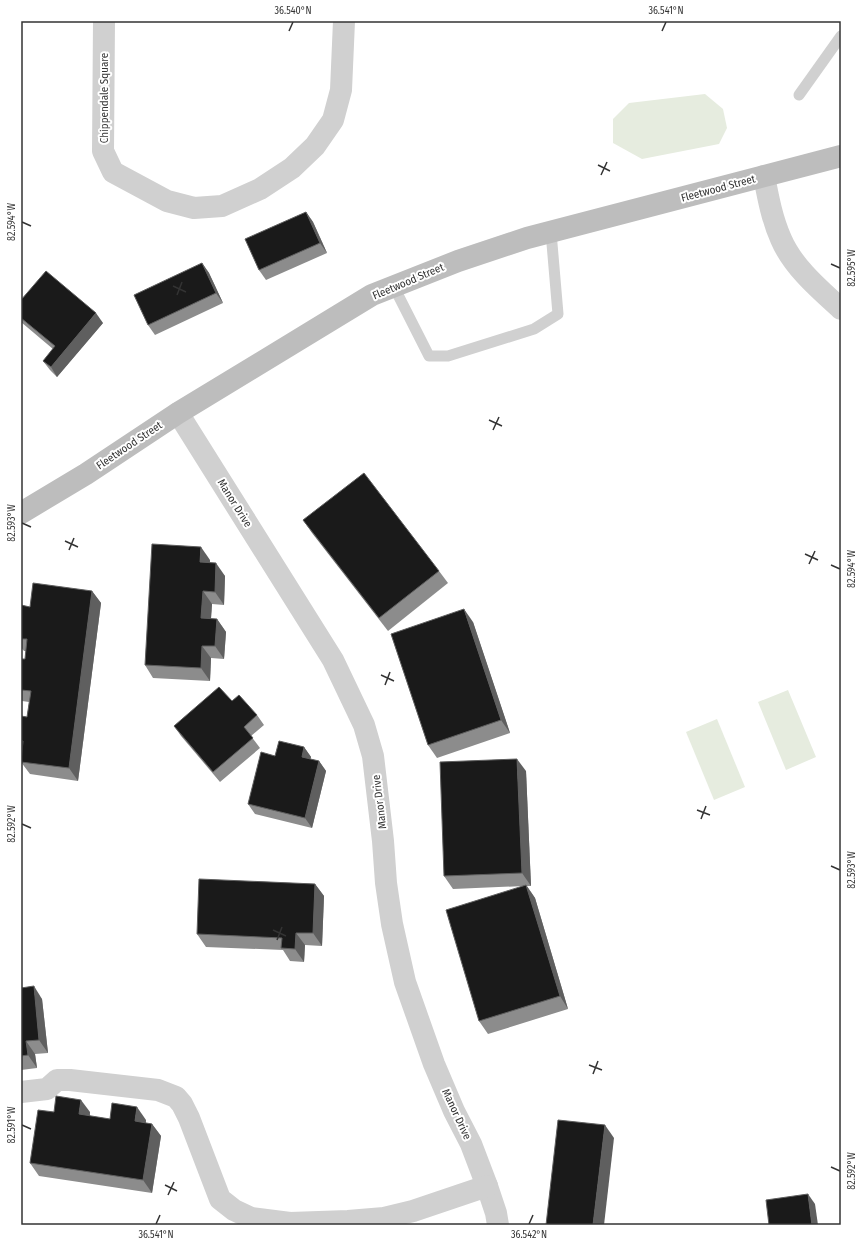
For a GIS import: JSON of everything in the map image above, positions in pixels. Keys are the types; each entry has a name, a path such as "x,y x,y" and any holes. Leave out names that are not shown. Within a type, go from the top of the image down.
{"street":[{"name":"Chippendale Square","path":"104,21 104,151 113,172 167,202 194,208 222,206 260,189 292,168 316,146 333,120 341,90 344,21"},
{"name":"Fleetwood Street","path":"21,513 86,474 178,413 372,295 458,260 527,238 841,156"},
{"path":"764,176 772,215 781,240 798,266 841,309"},
{"name":"Manor Drive","path":"178,413 333,660 364,725 373,756 383,841 386,883 392,924 405,982 434,1064 454,1111 471,1144 487,1186 496,1213 498,1225"},
{"path":"21,1092 47,1089 57,1080 70,1080 158,1090 176,1097 182,1104 189,1118 220,1199 234,1210 251,1218 290,1223 384,1218 414,1211 487,1186"}],"lane":[{"path":"798,95 841,36"},
{"path":"394,287 429,356 448,356 534,329 558,314 551,232"}],"shaded area":[{"path":"705,94 723,109 727,128 719,144 642,159 613,143 613,119 629,103"},
{"path":"788,690 816,757 786,770 758,702"},
{"path":"717,719 745,787 714,800 686,732"}],"building":[{"path":"306,212 320,243 259,270 245,239"},
{"path":"202,263 216,293 148,325 134,295"},
{"path":"46,271 96,313 51,367 43,361 55,346 21,318 21,300"},
{"path":"364,473 439,571 379,618 303,520"},
{"path":"152,544 201,547 200,562 216,563 215,592 203,591 201,618 217,619 215,646 202,646 201,668 145,665"},
{"path":"33,583 92,591 69,768 21,762 23,741 21,740 21,716 27,717 31,691 21,690 21,659 25,659 27,639 21,639 21,605 30,607"},
{"path":"464,609 501,720 428,745 391,634"},
{"path":"219,687 232,701 239,695 257,715 244,727 253,738 213,772 174,726"},
{"path":"279,741 304,747 302,757 319,761 305,818 248,804 261,752 275,756"},
{"path":"517,759 522,873 444,876 440,762"},
{"path":"199,879 315,884 313,933 296,933 295,949 281,948 282,938 197,934"},
{"path":"526,885 560,996 479,1021 446,910"},
{"path":"34,986 39,1040 26,1041 28,1055 21,1056 21,988"},
{"path":"56,1096 81,1100 79,1114 110,1119 112,1103 137,1107 135,1121 152,1124 143,1180 30,1163 38,1110 54,1112"},
{"path":"558,1120 605,1125 593,1225 546,1225"},
{"path":"808,1194 812,1225 769,1225 766,1200"}]}
